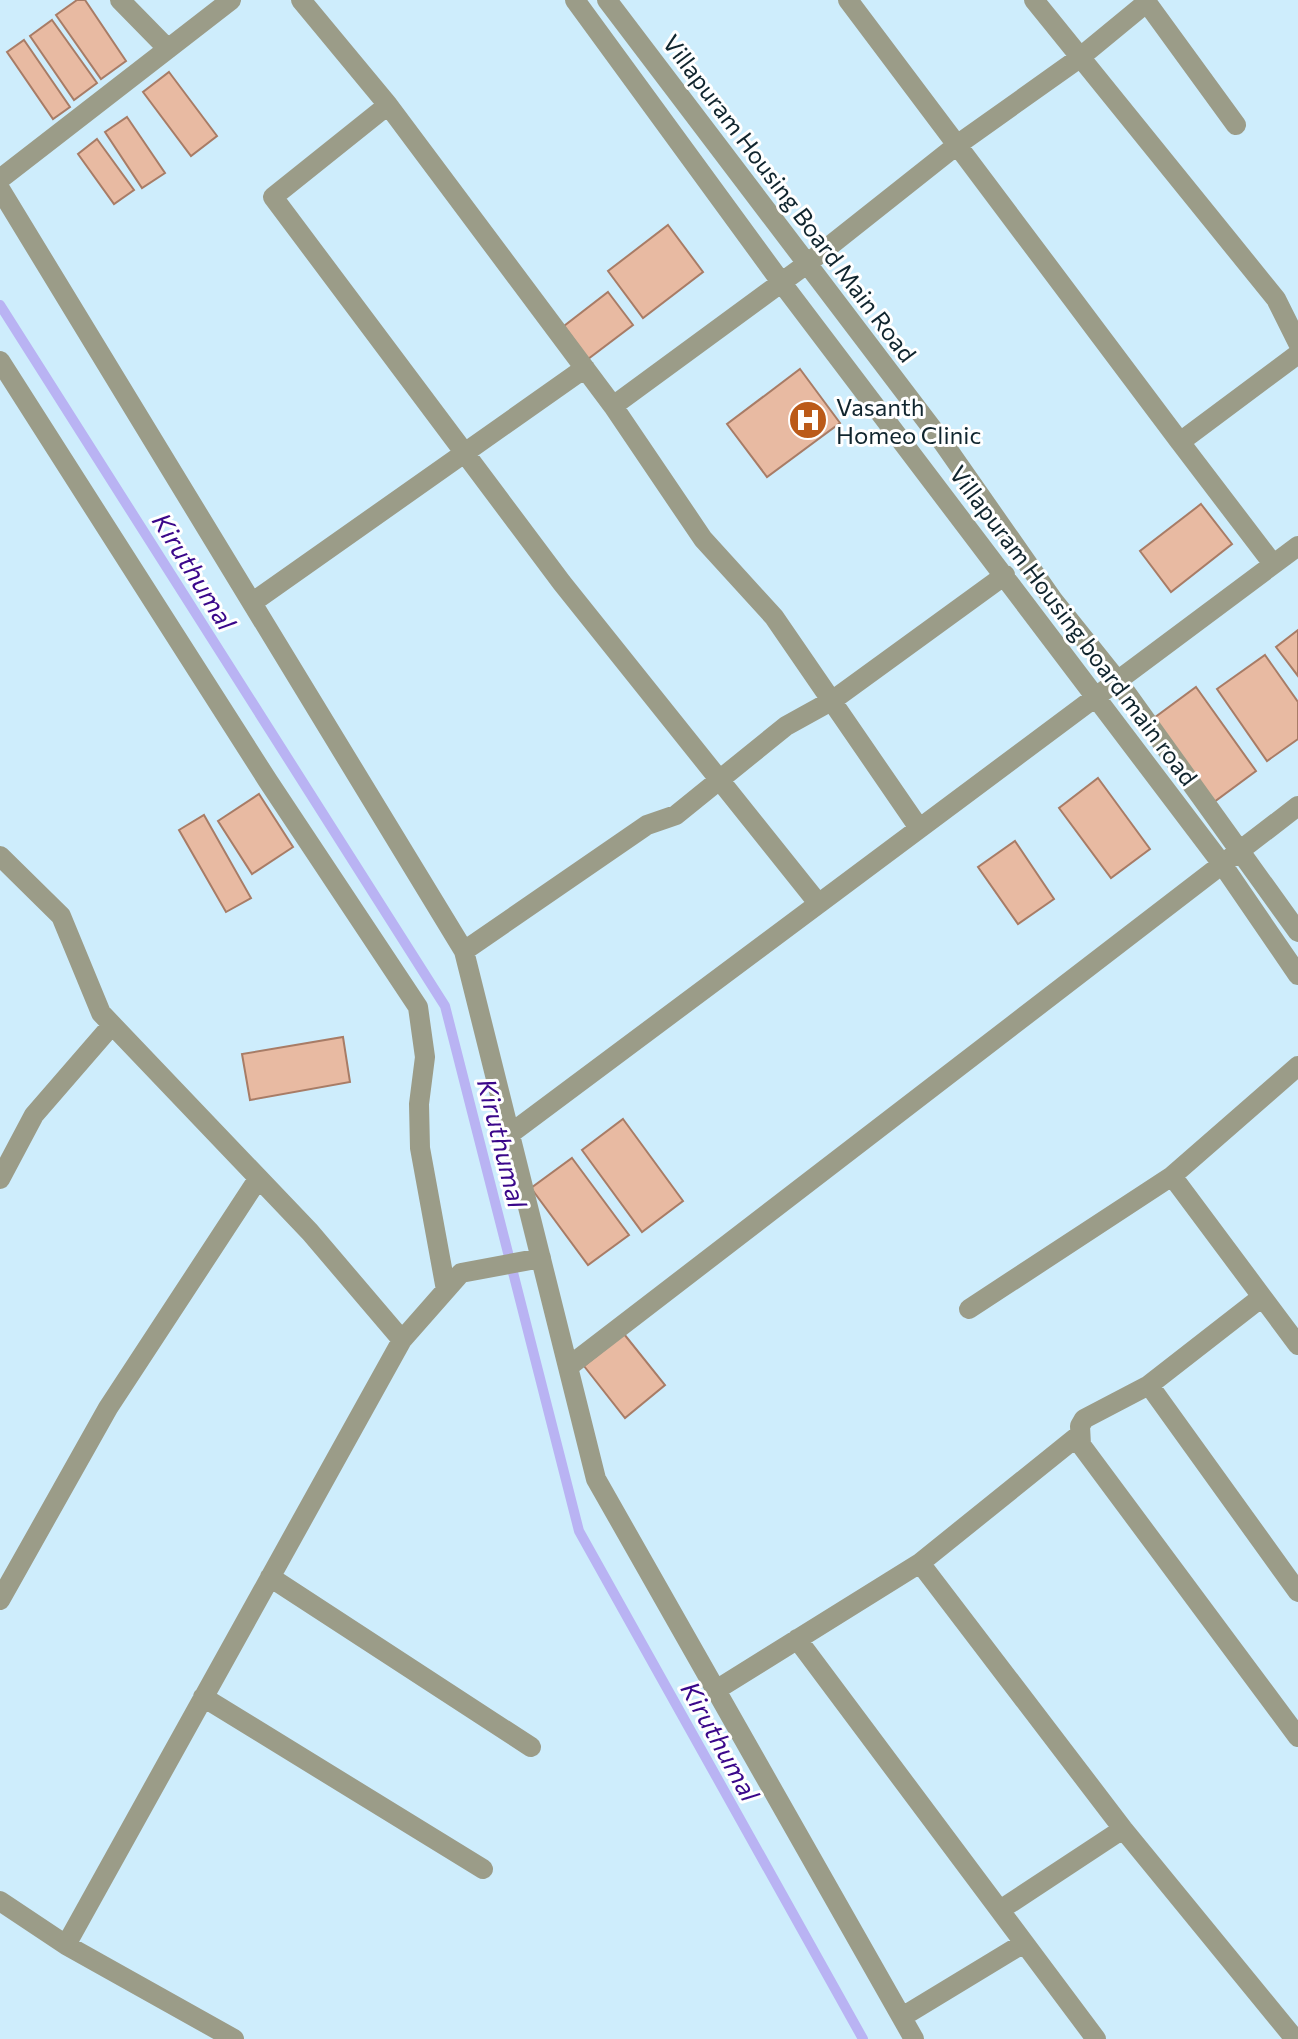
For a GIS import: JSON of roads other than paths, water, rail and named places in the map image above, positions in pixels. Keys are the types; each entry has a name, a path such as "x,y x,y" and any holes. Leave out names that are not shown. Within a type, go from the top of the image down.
{"street":[{"path":"120,0 168,49"},
{"path":"0,179 231,0"},
{"path":"301,0 388,105 585,368 703,539 774,617 919,828"},
{"name":"Villapuram Housing board main road","path":"575,0 781,282 1096,696 1230,857 1298,975"},
{"name":"Villapuram Housing Board Main Road","path":"607,0 944,444 1053,600 1117,680 1230,857 1298,932"},
{"path":"848,0 1273,564"},
{"path":"1034,0 1078,59 1276,299 1298,343"},
{"path":"613,406 808,263 957,145 1078,59 1146,1 1236,125"},
{"path":"388,105 273,197 562,583 818,903"},
{"path":"0,189 464,951 510,1134 533,1260 568,1367 596,1479 914,2039"},
{"path":"1180,442 1298,354"},
{"path":"0,361 268,781 418,1007 425,1057 419,1104 420,1148 446,1290"},
{"path":"253,602 585,368"},
{"path":"510,1134 1298,546"},
{"path":"464,951 647,825 676,815 786,726 833,700 1005,575"},
{"path":"568,1367 1298,806"},
{"path":"0,856 61,916 101,1013 310,1232 402,1340"},
{"path":"0,1179 34,1115 112,1025"},
{"path":"969,1309 1172,1176 1298,1066"},
{"path":"1172,1176 1298,1345"},
{"path":"0,1600 108,1408 258,1179"},
{"path":"66,1945 402,1340 461,1273 533,1260"},
{"path":"1262,1297 1149,1385 1084,1419 1079,1435 1081,1445 1291,1714 1298,1737"},
{"path":"1149,1385 1298,1592"},
{"path":"716,1690 920,1563 1079,1435"},
{"path":"920,1563 1123,1829 1295,2039"},
{"path":"270,1577 531,1747"},
{"path":"797,1639 1096,2039"},
{"path":"203,1697 483,1869"},
{"path":"1000,1910 1123,1829"},
{"path":"0,1901 66,1945 234,2039"},
{"path":"902,2017 1024,1943"}],"waterway":[{"name":"Kiruthumal","path":"0,305 445,1006 579,1531 863,2039"}],"place":[{"name":"Vasanth Homeo Clinic","path":"808,420"}]}
